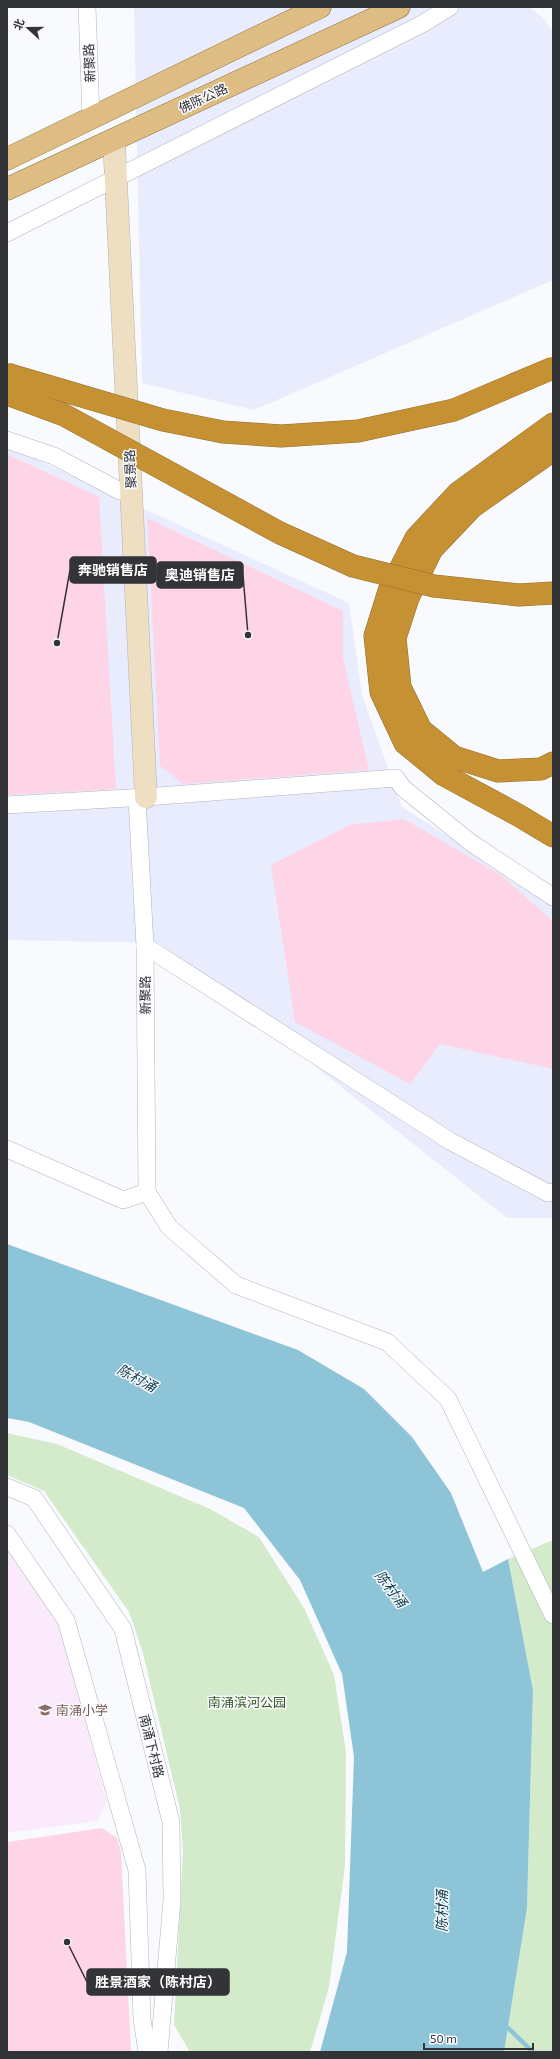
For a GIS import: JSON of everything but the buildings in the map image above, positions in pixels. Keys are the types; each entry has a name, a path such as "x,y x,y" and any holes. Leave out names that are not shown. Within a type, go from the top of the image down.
{"highway":[{"path":"7,374 163,420 223,432 281,436 358,431 454,410 553,368"},
{"path":"7,394 64,415 280,533 353,566 434,586 519,595 553,593"},
{"path":"553,424 458,493 416,538 389,591 375,636 381,692 405,743 444,775 518,814 553,836"},
{"path":"553,450 472,507 432,549 408,598 395,638 400,687 421,730 454,757 498,771 541,769 553,763"}],"main road":[{"path":"7,159 320,7"},
{"name":"佛陈公路","path":"7,189 399,7"}],"street":[{"name":"新聚路","path":"87,7 91,118"},
{"path":"7,233 415,27 450,7"},
{"name":"聚景路","path":"107,143 141,798"},
{"name":"聚景路","path":"109,182 120,491 141,798"},
{"path":"7,440 54,456 120,491"},
{"path":"7,805 141,798 396,778 403,788 470,842 553,897"},
{"name":"新聚路","path":"141,798 145,946 147,1192"},
{"path":"145,946 450,1141 548,1193 553,1192"},
{"path":"7,1149 123,1200 147,1192 168,1227 236,1285 387,1342 448,1399 553,1615"},
{"name":"南涌下村路","path":"7,1486 34,1498 124,1629 171,1822 172,1900 159,2052"},
{"path":"7,1534 66,1620 137,1870 142,2019 147,2052"}],"shaded area":[{"path":"134,7 529,7 542,17 553,31 553,280 254,410 142,383"},
{"path":"7,446 349,603 362,695 402,807 541,895 553,905 553,1218 507,1218 159,943 7,940"},
{"name":"南涌小学","path":"7,1543 58,1619 107,1802 97,1821 7,1833"}],"green space":[{"name":"南涌滨河公园","path":"7,1433 57,1444 210,1509 259,1537 304,1608 334,1675 346,1752 345,1866 329,1987 310,2052 190,2052 174,2025 183,1851 180,1809 143,1653 129,1612 44,1491 7,1475"},
{"path":"553,1540 553,2052 504,2052 527,1908 533,1690 508,1559"}],"water":[{"name":"陈村涌","path":"7,1244 298,1350 364,1389 412,1437 451,1493 483,1572 508,1559 533,1690 527,1908 504,2052 320,2052 347,1952 354,1757 342,1674 300,1580 244,1508 29,1422 7,1418"}],"waterway":[{"path":"504,2024 533,2052"}],"place":[{"name":"奥迪销售店","path":"248,635"},
{"name":"奔驰销售店","path":"57,643"},
{"name":"南涌小学","path":"45,1710"},
{"name":"胜景酒家（陈村店）","path":"67,1942"}]}
